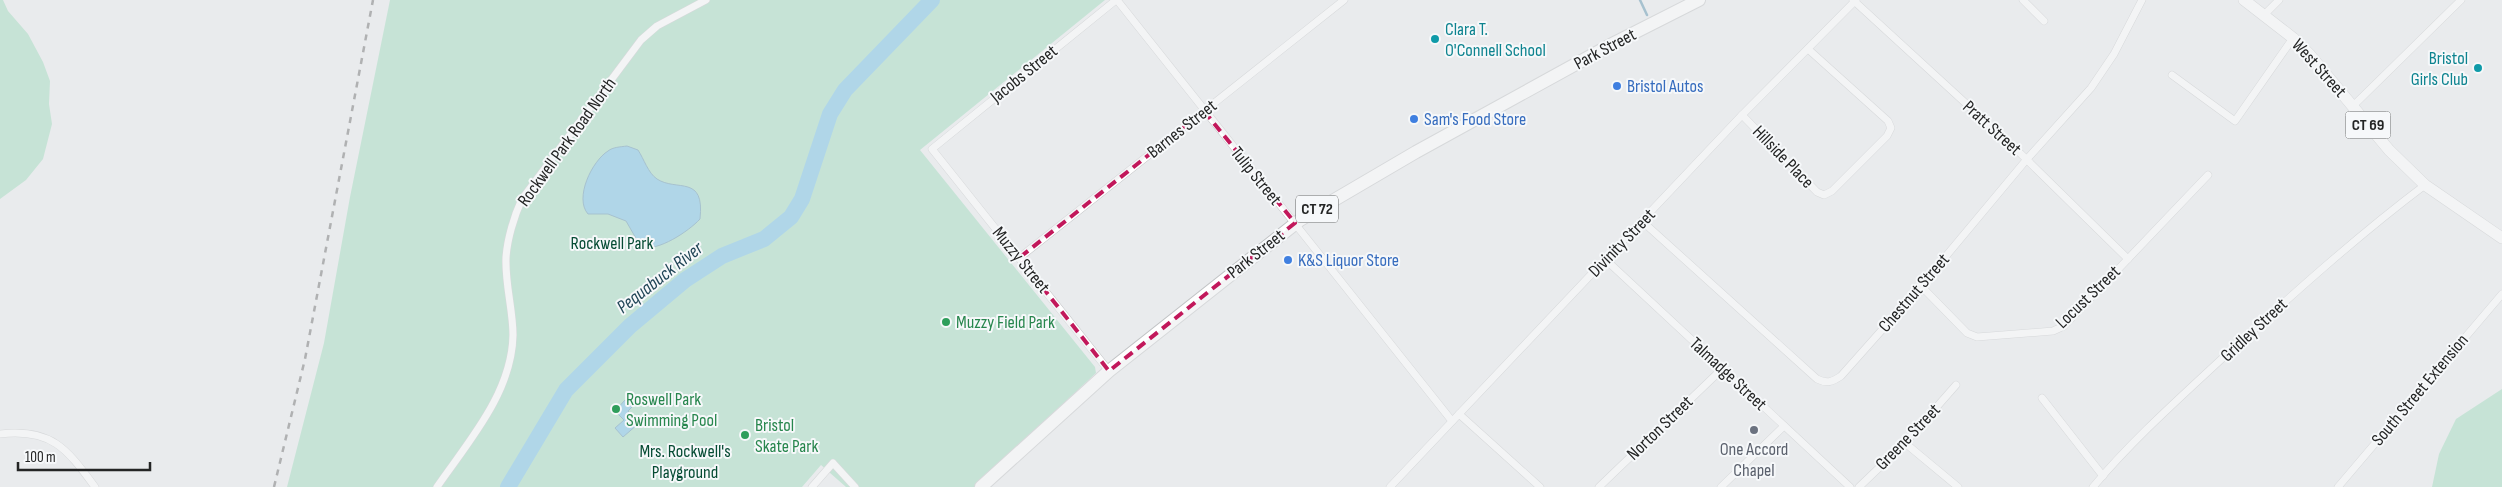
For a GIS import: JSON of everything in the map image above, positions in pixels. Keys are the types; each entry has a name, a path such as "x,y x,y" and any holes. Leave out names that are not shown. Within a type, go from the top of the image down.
{"highway":[{"name":"Park Street","path":"981,487 1109,371 1295,223 1416,152 1616,42 1699,0"}],"main road":[{"name":"West Street","path":"2244,0 2293,38 2389,150 2425,185 2502,238"}],"street":[{"name":"Rockwell Park Road North","path":"437,487 491,408 507,372 513,335 506,258 516,215 522,199 641,40 657,26 706,0"},
{"name":"Tulip Street","path":"1116,0 1452,422"},
{"name":"Jacobs Street","path":"932,149 1116,0"},
{"name":"Barnes Street","path":"1020,258 1344,0"},
{"name":"Pratt Street","path":"1854,0 2026,159 2128,259"},
{"name":"Divinity Street","path":"1390,487 1854,0"},
{"path":"2023,0 2044,21"},
{"name":"Chestnut Street","path":"1643,222 1816,379 1827,383 1841,376 1921,286 2026,159 2091,88 2114,54 2142,0"},
{"path":"2264,15 2279,0"},
{"path":"2353,106 2461,0"},
{"path":"2172,75 2235,120 2293,38"},
{"name":"Hillside Place","path":"1742,116 1817,192 1824,195 1832,191 1887,136 1891,128 1888,121 1808,49"},
{"name":"Muzzy Street","path":"932,149 1109,371"},
{"name":"Locust Street","path":"1921,286 1966,333 1977,337 2052,332 2064,326 2208,175"},
{"name":"Gridley Street","path":"2094,487 2120,454 2308,280 2363,233 2425,185"},
{"name":"Talmadge Street","path":"1606,260 1850,487"},
{"name":"South Street Extension","path":"2338,487 2502,294"},
{"name":"Norton Street","path":"1598,487 1722,369"},
{"name":"Greene Street","path":"1859,487 1905,443 1956,385"},
{"path":"2042,398 2103,476"},
{"path":"1459,414 1540,487"},
{"path":"1721,487 1784,426"},
{"path":"0,434 29,434 48,439 63,446 95,487"},
{"path":"1905,443 1958,487"},
{"path":"812,487 833,464 855,487"}],"highlighted area":[{"path":"1204,111 1295,223 1109,371 1019,258"}],"green space":[{"path":"0,0 3,0 8,11 28,34 43,62 50,81 49,104 52,124 43,159 26,180 0,199"},
{"name":"Rockwell Park","path":"390,0 1105,0 920,150 1095,367 1096,373 974,487 846,487 821,465 802,487 287,487 324,343 350,197"},
{"path":"2502,389 2502,487 2432,487 2439,454 2456,419"}],"water":[{"path":"627,146 638,150 649,170 657,179 665,183 688,187 694,190 698,196 700,219 689,229 664,244 648,248 641,247 626,221 608,214 588,214 584,207 584,190 596,163 610,150"},
{"path":"625,400 632,407 628,411 638,424 623,437 615,428 624,420 615,411"}],"waterway":[{"name":"Pequabuck River","path":"508,487 566,390 630,326 685,280 722,256 764,239 791,217 802,199 830,114 845,90 932,0"},
{"path":"1640,0 1647,15"}],"railway":[{"path":"274,487 305,359 373,0"}],"place":[{"name":"Clara T. O'Connell School","path":"1435,39"},
{"name":"Bristol Girls Club","path":"2478,68"},
{"name":"Bristol Autos","path":"1617,86"},
{"name":"Sam's Food Store","path":"1414,119"},
{"name":"K&S Liquor Store","path":"1288,260"},
{"name":"Muzzy Field Park","path":"946,322"},
{"name":"Roswell Park Swimming Pool","path":"616,409"},
{"name":"One Accord Chapel","path":"1754,430"},
{"name":"Bristol Skate Park","path":"745,435"}],"park label":[{"name":"Mrs. Rockwell's Playground","path":"685,461"}]}
